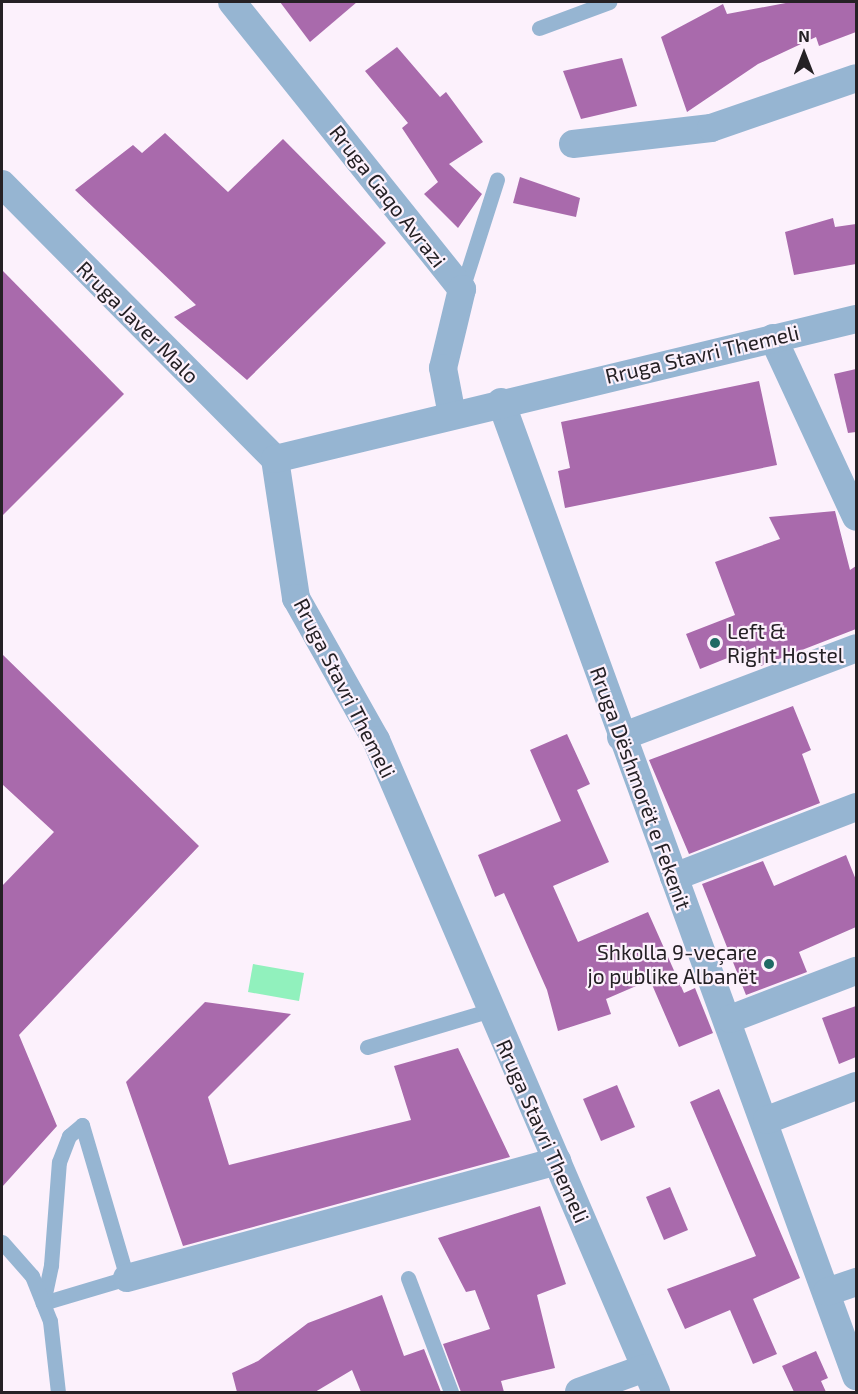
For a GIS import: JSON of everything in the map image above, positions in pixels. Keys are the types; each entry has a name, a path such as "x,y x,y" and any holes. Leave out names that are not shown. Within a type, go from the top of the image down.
{"street":[{"name":"Rruga Gaqo Avrazi","path":"232,2 462,289"},
{"path":"573,144 711,128 856,78"},
{"name":"Rruga Javer Malo","path":"2,184 274,459"},
{"path":"452,415 443,368 462,289"},
{"name":"Rruga Stavri Themeli","path":"651,1380 376,740 296,598 274,459 501,402 856,319"},
{"path":"773,338 856,517"},
{"name":"Rruga Dëshmorët e Fekenit","path":"501,402 621,737 730,1019 856,1376"},
{"path":"621,737 856,648"},
{"path":"674,877 856,807"},
{"path":"730,1019 856,972"},
{"path":"766,1120 856,1086"},
{"path":"127,1278 557,1161"},
{"path":"827,1292 856,1281"},
{"path":"579,1392 651,1380"}],"lane":[{"path":"539,28 609,2"},
{"path":"462,289 497,178"},
{"path":"367,1047 491,1011"},
{"path":"82,1125 127,1278 43,1303 51,1265 59,1162 69,1136 82,1125"},
{"path":"2,1242 32,1276 50,1321 58,1392"},
{"path":"408,1278 451,1392"}],"green space":[{"path":"253,964 304,973 299,1001 248,992"}],"building":[{"path":"280,2 357,2 310,42"},
{"path":"791,2 856,2 856,32 819,46 816,37 758,64 687,112 661,37 723,4 727,14"},
{"path":"397,47 440,97 446,92 483,142 449,164 482,194 458,228 424,194 438,182 402,128 408,123 365,71"},
{"path":"622,58 637,106 581,119 563,71"},
{"path":"165,133 228,192 283,139 386,243 247,380 174,317 196,305 75,190 133,145 142,153"},
{"path":"520,177 580,198 576,217 513,203"},
{"path":"833,218 835,227 856,224 856,264 794,275 785,232"},
{"path":"2,270 124,394 2,516"},
{"path":"856,369 856,432 848,433 834,374"},
{"path":"759,381 777,465 565,508 558,471 570,468 561,422"},
{"path":"835,511 850,570 856,566 856,629 761,666 755,647 700,669 686,634 735,615 715,562 780,539 769,517"},
{"path":"2,654 199,846 19,1035 57,1126 2,1187 2,886 54,832 2,784"},
{"path":"793,706 811,750 802,754 820,803 689,854 649,760"},
{"path":"567,734 590,784 577,790 609,862 553,886 578,942 648,912 684,993 695,988 713,1033 679,1047 650,980 606,999 611,1014 558,1031 547,990 504,893 495,897 478,855 561,821 530,750"},
{"path":"846,855 856,880 856,927 799,952 807,972 746,995 702,884 763,861 774,886"},
{"path":"205,1002 291,1014 208,1097 229,1165 411,1120 394,1066 458,1048 510,1157 183,1246 126,1082"},
{"path":"856,1006 856,1057 839,1064 822,1018"},
{"path":"617,1085 635,1127 601,1141 583,1099"},
{"path":"719,1089 800,1278 753,1299 777,1354 753,1364 730,1310 685,1329 667,1289 756,1256 690,1102"},
{"path":"670,1187 688,1230 664,1240 646,1197"},
{"path":"540,1206 566,1284 537,1295 555,1368 501,1381 504,1392 461,1392 443,1344 490,1329 475,1290 466,1292 438,1238"},
{"path":"382,1295 404,1356 424,1349 441,1392 361,1392 352,1370 315,1392 237,1392 232,1373 258,1361 308,1323"},
{"path":"816,1351 828,1378 821,1381 826,1392 794,1392 782,1366"}],"place":[{"name":"Left & Right Hostel","path":"715,643"},
{"name":"Shkolla 9-veçare jo publike Albanët","path":"769,964"}]}
